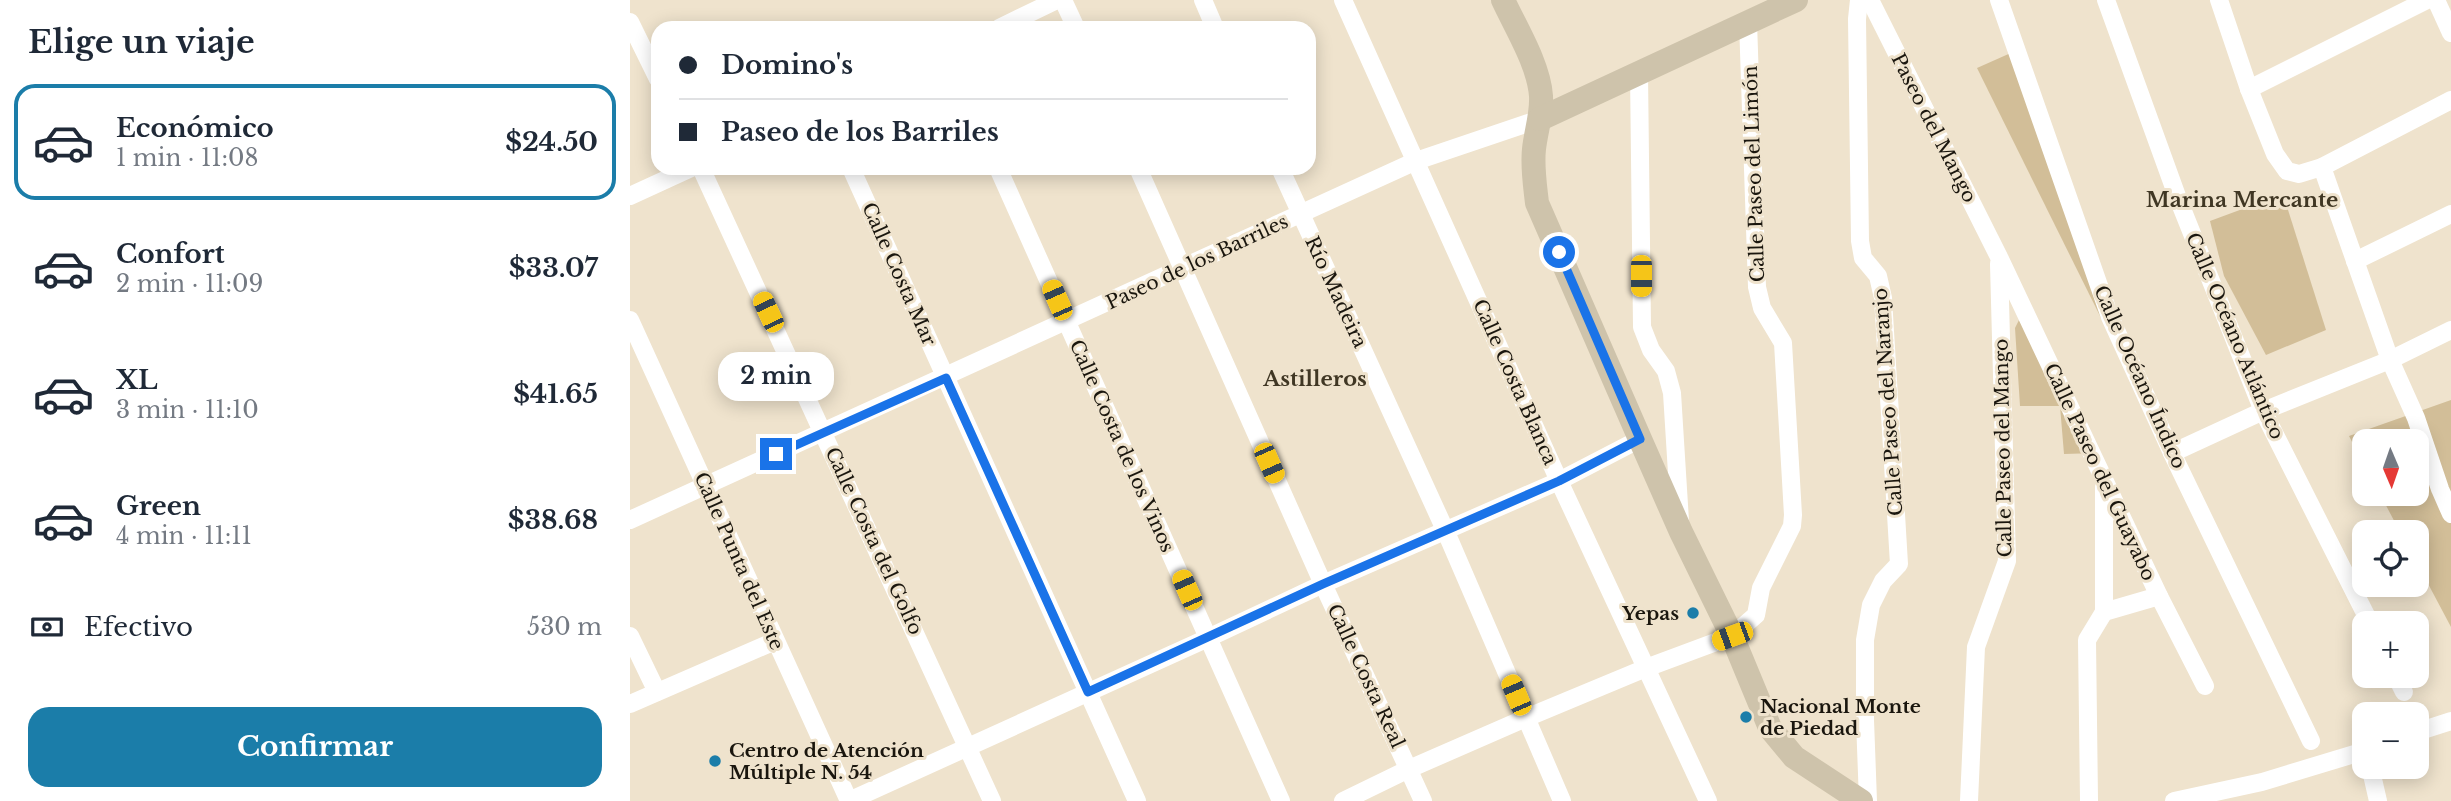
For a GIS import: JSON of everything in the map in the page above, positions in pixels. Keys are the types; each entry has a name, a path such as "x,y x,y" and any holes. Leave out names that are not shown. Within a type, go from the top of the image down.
{"main road":[{"path":"1503,0 1535,71 1541,94 1540,119 1534,148 1537,203 1681,532 1732,636 1770,728 1794,757 1861,801"},
{"path":"1540,119 1796,0"}],"street":[{"path":"1014,21 1057,0"},
{"path":"1063,0 1073,21"},
{"path":"1203,0 1213,21"},
{"name":"Calle Costa Blanca","path":"1343,0 1559,481 1708,801"},
{"name":"Calle Paseo del Naranjo","path":"1859,0 1860,241 1863,258 1878,276 1883,298 1899,564 1883,581 1871,605 1865,640 1868,801"},
{"name":"Paseo del Mango","path":"1870,0 1999,257"},
{"name":"Calle Océano Índico","path":"1999,0 2110,317 2172,453 2311,741"},
{"name":"Calle Océano Atlántico","path":"2106,0 2177,196 2263,411 2364,611"},
{"path":"2218,0 2275,154 2287,171 2299,174 2322,167 2451,100"},
{"path":"2249,89 2427,0"},
{"path":"2436,0 2451,33"},
{"path":"630,22 651,65"},
{"name":"Calle Paseo del Limón","path":"1732,636 1756,615 1761,588 1788,536 1793,515 1783,344 1762,308 1757,287 1748,22"},
{"path":"1639,73 1642,327 1651,350 1666,371 1672,393 1681,532"},
{"name":"Paseo de los Barriles","path":"630,520 946,378 1416,161 1540,119"},
{"path":"2322,167 2390,360 2416,418 2451,514"},
{"path":"630,196 676,175"},
{"name":"Calle Costa del Golfo","path":"704,175 992,801"},
{"name":"Calle Costa Mar","path":"854,175 1137,801"},
{"name":"Calle Costa de los Vinos","path":"1001,175 1281,801"},
{"name":"Calle Costa Real","path":"1141,175 1423,801"},
{"name":"Río Madeira","path":"1283,175 1446,532 1562,801"},
{"path":"2355,261 2451,214"},
{"name":"Calle Paseo del Guayabo","path":"1999,257 2159,596 2205,685"},
{"name":"Calle Paseo del Mango","path":"1969,801 1976,647 2007,561 1999,257"},
{"name":"Calle Punta del Este","path":"630,320 849,801"},
{"path":"2172,453 2263,411 2390,360 2451,330"},
{"path":"849,801 1323,584 1559,481 1640,439"},
{"path":"2090,800 2087,640 2104,612 2104,480"},
{"path":"2104,612 2159,596"},
{"path":"630,636 657,692"},
{"path":"1343,801 1526,718 1732,636"},
{"path":"630,704 775,641"},
{"path":"2402,688 2404,692"},
{"path":"2429,728 2451,721"},
{"path":"2174,801 2262,782 2352,755"},
{"path":"2373,779 2378,801"}],"shaded area":[{"path":"2022,48 2115,310 2101,318 1977,68"},
{"path":"2283,194 2326,330 2266,355 2224,276 2210,221"},
{"path":"2019,320 2098,453 2064,454 2060,406 2020,406 2015,328"},
{"path":"2451,400 2451,627 2429,586 2429,520 2394,520 2386,506 2429,506 2429,429 2369,429"}],"place":[{"name":"Yepas","path":"1693,613"},
{"name":"Nacional Monte de Piedad","path":"1746,717"},
{"name":"Centro de Atención Múltiple N. 54","path":"715,761"}],"district":[{"name":"Marina Mercante","path":"2242,200"},
{"name":"Astilleros","path":"1315,379"}],"route":[{"path":"776,454 946,378 1088,692 1323,584 1559,481 1640,439 1559,252"}]}
